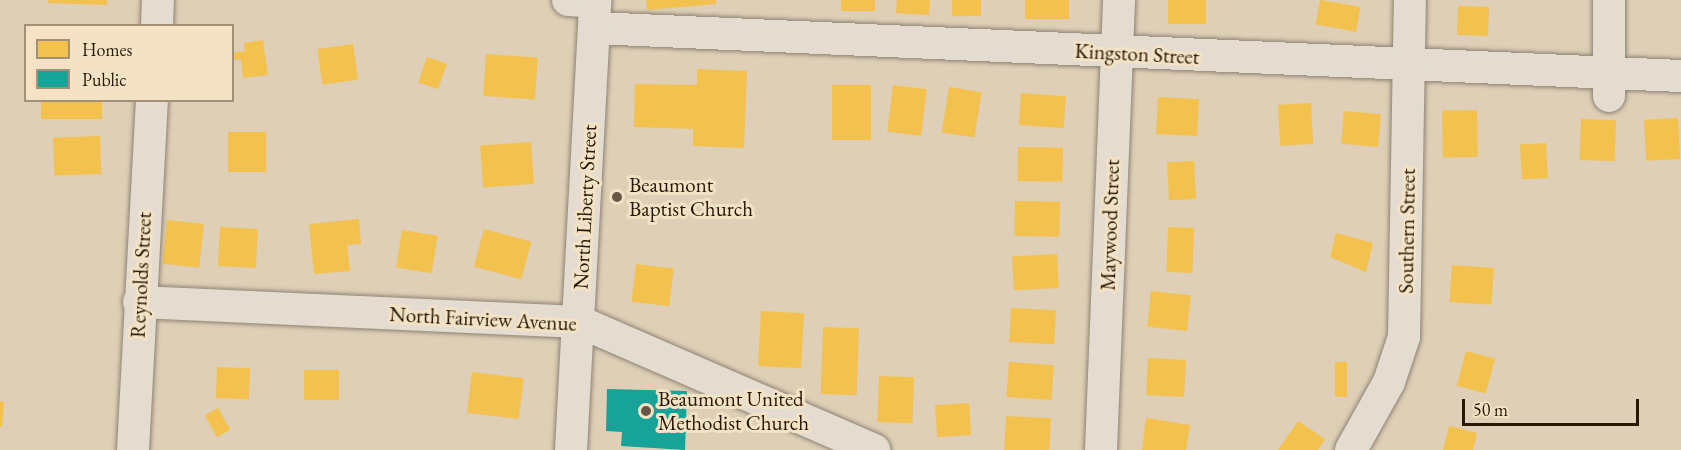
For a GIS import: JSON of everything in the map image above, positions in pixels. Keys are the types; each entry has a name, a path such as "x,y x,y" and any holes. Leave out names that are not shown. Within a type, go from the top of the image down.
{"street":[{"path":"157,24 158,0"},
{"name":"Maywood Street","path":"1101,450 1119,0"},
{"name":"Southern Street","path":"1351,450 1389,382 1404,337 1410,0"},
{"path":"1608,85 1609,0"},
{"name":"Kingston Street","path":"588,7 1117,53 1409,65 1608,85 1681,76"},
{"name":"North Liberty Street","path":"571,450 580,322 588,7"},
{"name":"Reynolds Street","path":"133,450 139,302 152,102"},
{"name":"North Fairview Avenue","path":"139,302 580,322 874,450"}],"building: Homes":[{"path":"48,0 107,0 107,5 48,3"},
{"path":"646,0 716,0 716,4 647,10"},
{"path":"841,0 875,0 875,11 841,11"},
{"path":"897,0 930,0 929,15 896,13"},
{"path":"952,0 981,0 981,16 952,16"},
{"path":"1025,0 1069,0 1069,19 1025,19"},
{"path":"1168,0 1206,0 1206,24 1168,24"},
{"path":"1320,0 1360,7 1356,32 1316,25"},
{"path":"1458,6 1489,7 1488,36 1457,35"},
{"path":"263,40 268,75 243,78 241,59 234,60 234,53 245,51 244,43"},
{"path":"353,44 358,80 322,85 317,49"},
{"path":"486,54 538,58 535,100 483,96"},
{"path":"427,57 447,64 438,89 418,83"},
{"path":"697,69 747,71 744,148 693,146 693,129 634,127 635,84 697,85"},
{"path":"832,85 871,85 871,140 832,140"},
{"path":"893,85 927,89 921,136 887,132"},
{"path":"949,87 982,92 974,138 942,132"},
{"path":"1021,93 1066,96 1064,128 1019,125"},
{"path":"1158,97 1199,99 1197,136 1156,134"},
{"path":"41,102 102,102 102,119 41,119"},
{"path":"1311,103 1313,144 1280,146 1278,105"},
{"path":"1477,110 1478,157 1443,158 1442,111"},
{"path":"1344,111 1381,114 1378,147 1341,144"},
{"path":"1678,118 1680,159 1646,161 1644,120"},
{"path":"1581,119 1616,120 1615,161 1580,160"},
{"path":"228,132 266,132 266,172 228,172"},
{"path":"100,136 101,174 54,176 53,138"},
{"path":"531,142 534,184 483,187 480,146"},
{"path":"1546,143 1548,178 1522,179 1520,144"},
{"path":"1018,147 1063,148 1062,182 1017,181"},
{"path":"1194,161 1196,199 1169,200 1167,162"},
{"path":"1015,201 1060,202 1059,237 1014,236"},
{"path":"359,219 361,244 347,245 350,271 314,274 309,224"},
{"path":"167,220 204,224 199,268 162,264"},
{"path":"220,227 258,229 256,268 218,266"},
{"path":"1168,227 1194,228 1192,273 1166,272"},
{"path":"484,229 531,242 521,279 474,267"},
{"path":"402,230 438,236 432,273 396,268"},
{"path":"1336,233 1373,243 1366,272 1330,257"},
{"path":"1057,254 1059,288 1014,290 1012,256"},
{"path":"636,264 674,269 669,306 631,302"},
{"path":"1452,265 1494,268 1491,305 1449,302"},
{"path":"1151,291 1191,295 1187,331 1147,327"},
{"path":"1011,308 1056,310 1054,344 1009,342"},
{"path":"761,311 804,313 801,368 758,366"},
{"path":"823,327 859,328 857,395 821,394"},
{"path":"1466,351 1495,359 1486,394 1457,386"},
{"path":"1148,358 1186,360 1184,397 1146,395"},
{"path":"1009,362 1054,365 1051,400 1007,397"},
{"path":"1335,362 1347,362 1347,397 1335,397"},
{"path":"217,367 250,368 249,399 216,398"},
{"path":"304,370 339,370 339,400 304,400"},
{"path":"472,372 524,378 519,419 467,413"},
{"path":"879,376 914,377 912,423 877,422"},
{"path":"0,401 4,402 2,427 0,427"},
{"path":"969,403 971,435 937,437 935,405"},
{"path":"218,408 230,430 217,437 205,415"},
{"path":"1006,416 1051,418 1049,450 1004,450"},
{"path":"1146,418 1190,425 1186,450 1142,450"},
{"path":"1298,421 1325,439 1318,450 1278,450"},
{"path":"1449,426 1477,433 1473,450 1443,450"}],"building: Public":[{"name":"Beaumont United Methodist Church","path":"607,389 687,391 685,450 621,446 622,432 606,431"}],"place":[{"name":"Beaumont Baptist Church","path":"617,197"},
{"name":"Beaumont United Methodist Church","path":"646,411"}]}
